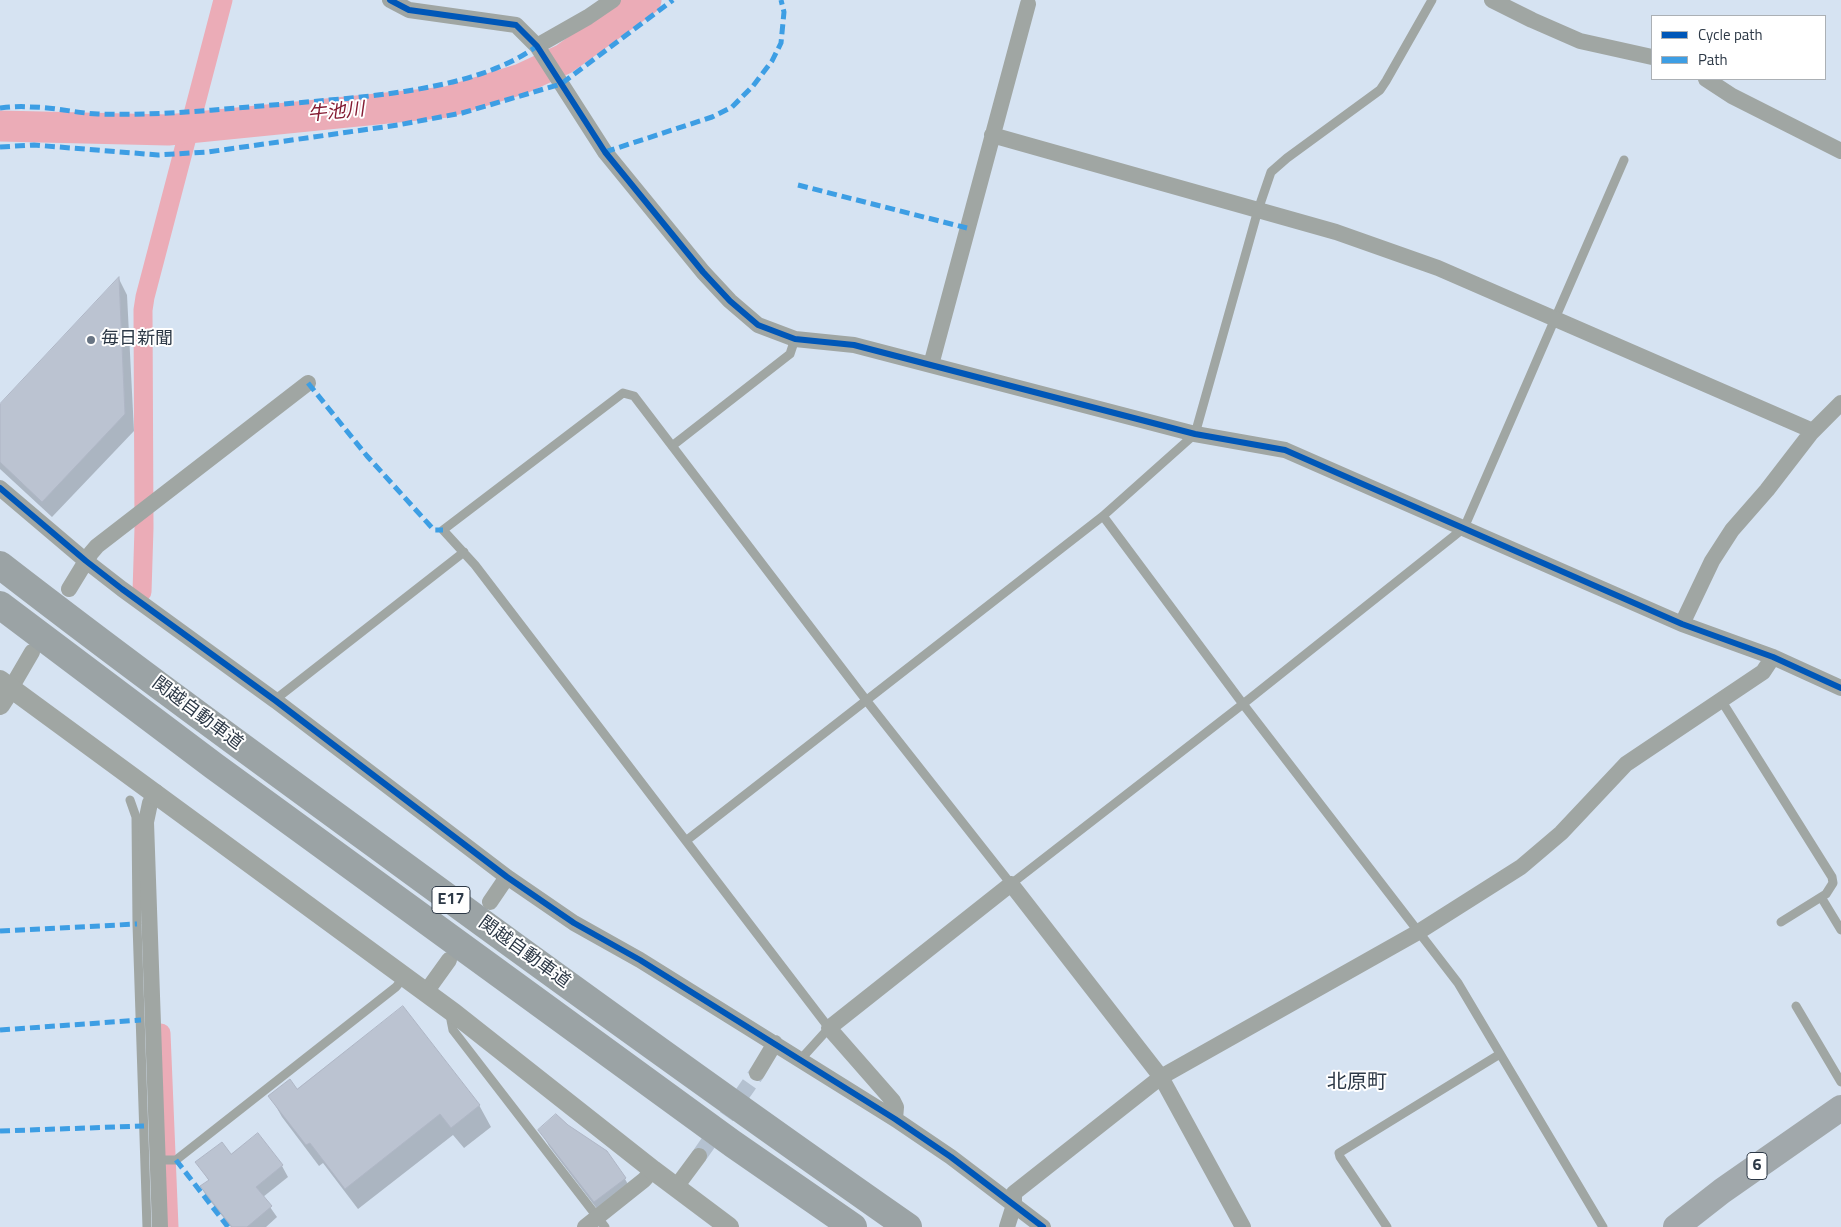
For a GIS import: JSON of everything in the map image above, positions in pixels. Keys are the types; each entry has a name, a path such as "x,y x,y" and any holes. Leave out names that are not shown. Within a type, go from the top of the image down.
{"highway":[{"name":"関越自動車道","path":"0,565 232,740 746,1113 908,1227"},
{"name":"関越自動車道","path":"0,605 214,766 717,1132 853,1227"}],"main road":[{"name":"6","path":"1676,1227 1722,1190 1841,1108"}],"street":[{"path":"390,0 409,10 516,25 539,50 605,152 703,272 730,301 758,325 795,339 854,345 1195,434 1285,450 1682,624 1773,657 1841,688"},
{"path":"539,50 613,0"},
{"path":"1492,0 1532,20 1580,40 1651,57"},
{"path":"930,365 1028,4"},
{"path":"1708,80 1732,96 1841,151"},
{"path":"992,135 1336,232 1438,268 1813,431"},
{"path":"69,589 97,546 308,383"},
{"path":"1682,624 1712,561 1732,530 1767,490 1813,431 1841,404"},
{"path":"0,488 122,589 276,701 508,877 574,923 640,960 895,1119 951,1157 1044,1227"},
{"path":"0,705 5,684 32,652"},
{"path":"1007,1227 1014,1205 1014,1193 1161,1077 1420,931 1521,867 1561,833 1626,764 1764,672 1773,657"},
{"path":"5,684 156,792 405,976 653,1170 730,1227"},
{"path":"156,792 150,803 146,822 160,1227"},
{"path":"490,902 508,877"},
{"path":"895,1119 896,1107 893,1101 829,1028 1011,884 1161,1077 1243,1227"},
{"path":"426,992 449,960"},
{"path":"757,1073 775,1043"},
{"path":"676,1187 699,1156"},
{"path":"596,1224 653,1170"}],"lane":[{"path":"687,840 1103,516 1195,434 1258,210 1271,172 1383,86 1432,0"},
{"path":"800,1060 829,1028 687,840 464,552 443,530 623,393 634,396 866,700 1011,884 1243,704 1464,528 1624,160"},
{"path":"672,446 790,354 795,339"},
{"path":"1103,516 1243,704 1458,982 1547,1129 1583,1196 1603,1227"},
{"path":"276,701 281,695 464,552"},
{"path":"1720,700 1832,877 1833,884 1831,889 1781,922"},
{"path":"130,800 136,817 137,924 148,1227"},
{"path":"1821,897 1841,930"},
{"path":"158,1160 176,1160 396,987 405,976"},
{"path":"1796,1006 1841,1082"},
{"path":"454,1013 451,1020 452,1030 596,1224"},
{"path":"1387,1227 1339,1153 1500,1054"}],"building":[{"name":"毎日新聞","path":"119,277 125,414 42,502 0,462 0,404"},
{"path":"403,1006 480,1105 451,1128 440,1114 345,1189 310,1143 306,1145 268,1096 290,1079 297,1089"},
{"path":"556,1114 568,1125 607,1151 626,1178 594,1202 538,1130"},
{"path":"258,1133 283,1165 256,1187 272,1206 247,1227 232,1227 200,1186 209,1180 195,1162 222,1142 231,1154"}],"waterway":[{"path":"142,592 144,528 143,310 223,0"},
{"name":"牛池川","path":"0,126 168,130 447,102 521,79 564,59 646,0"},
{"path":"161,1033 169,1227"}],"tunnel":[{"path":"699,1156 757,1073"}],"marked path":[{"path":"0,147 34,145 158,155 208,152 398,125 462,113 561,84 673,0"},
{"path":"605,152 712,117 732,107 753,86 772,61 781,43 784,12 781,0"},
{"path":"0,108 26,107 98,114 145,114 215,110 381,95 449,83 482,73 511,61 537,46"},
{"path":"798,185 967,228"},
{"path":"308,383 367,456 434,530 443,530"},
{"path":"0,931 137,924"},
{"path":"0,1030 141,1020"},
{"path":"0,1131 144,1126"},
{"path":"176,1160 228,1227"}],"cycle path":[{"path":"390,0 409,10 516,25 537,46 605,152 703,272 730,301 758,325 795,339 854,345 1195,434 1285,450 1682,624 1773,657 1841,688"},
{"path":"0,488 122,589 276,701 507,877 574,923 640,960 895,1119 951,1157 1043,1227"}],"place":[{"name":"毎日新聞","path":"91,340"}],"district":[{"name":"北原町","path":"1357,1083"}]}
